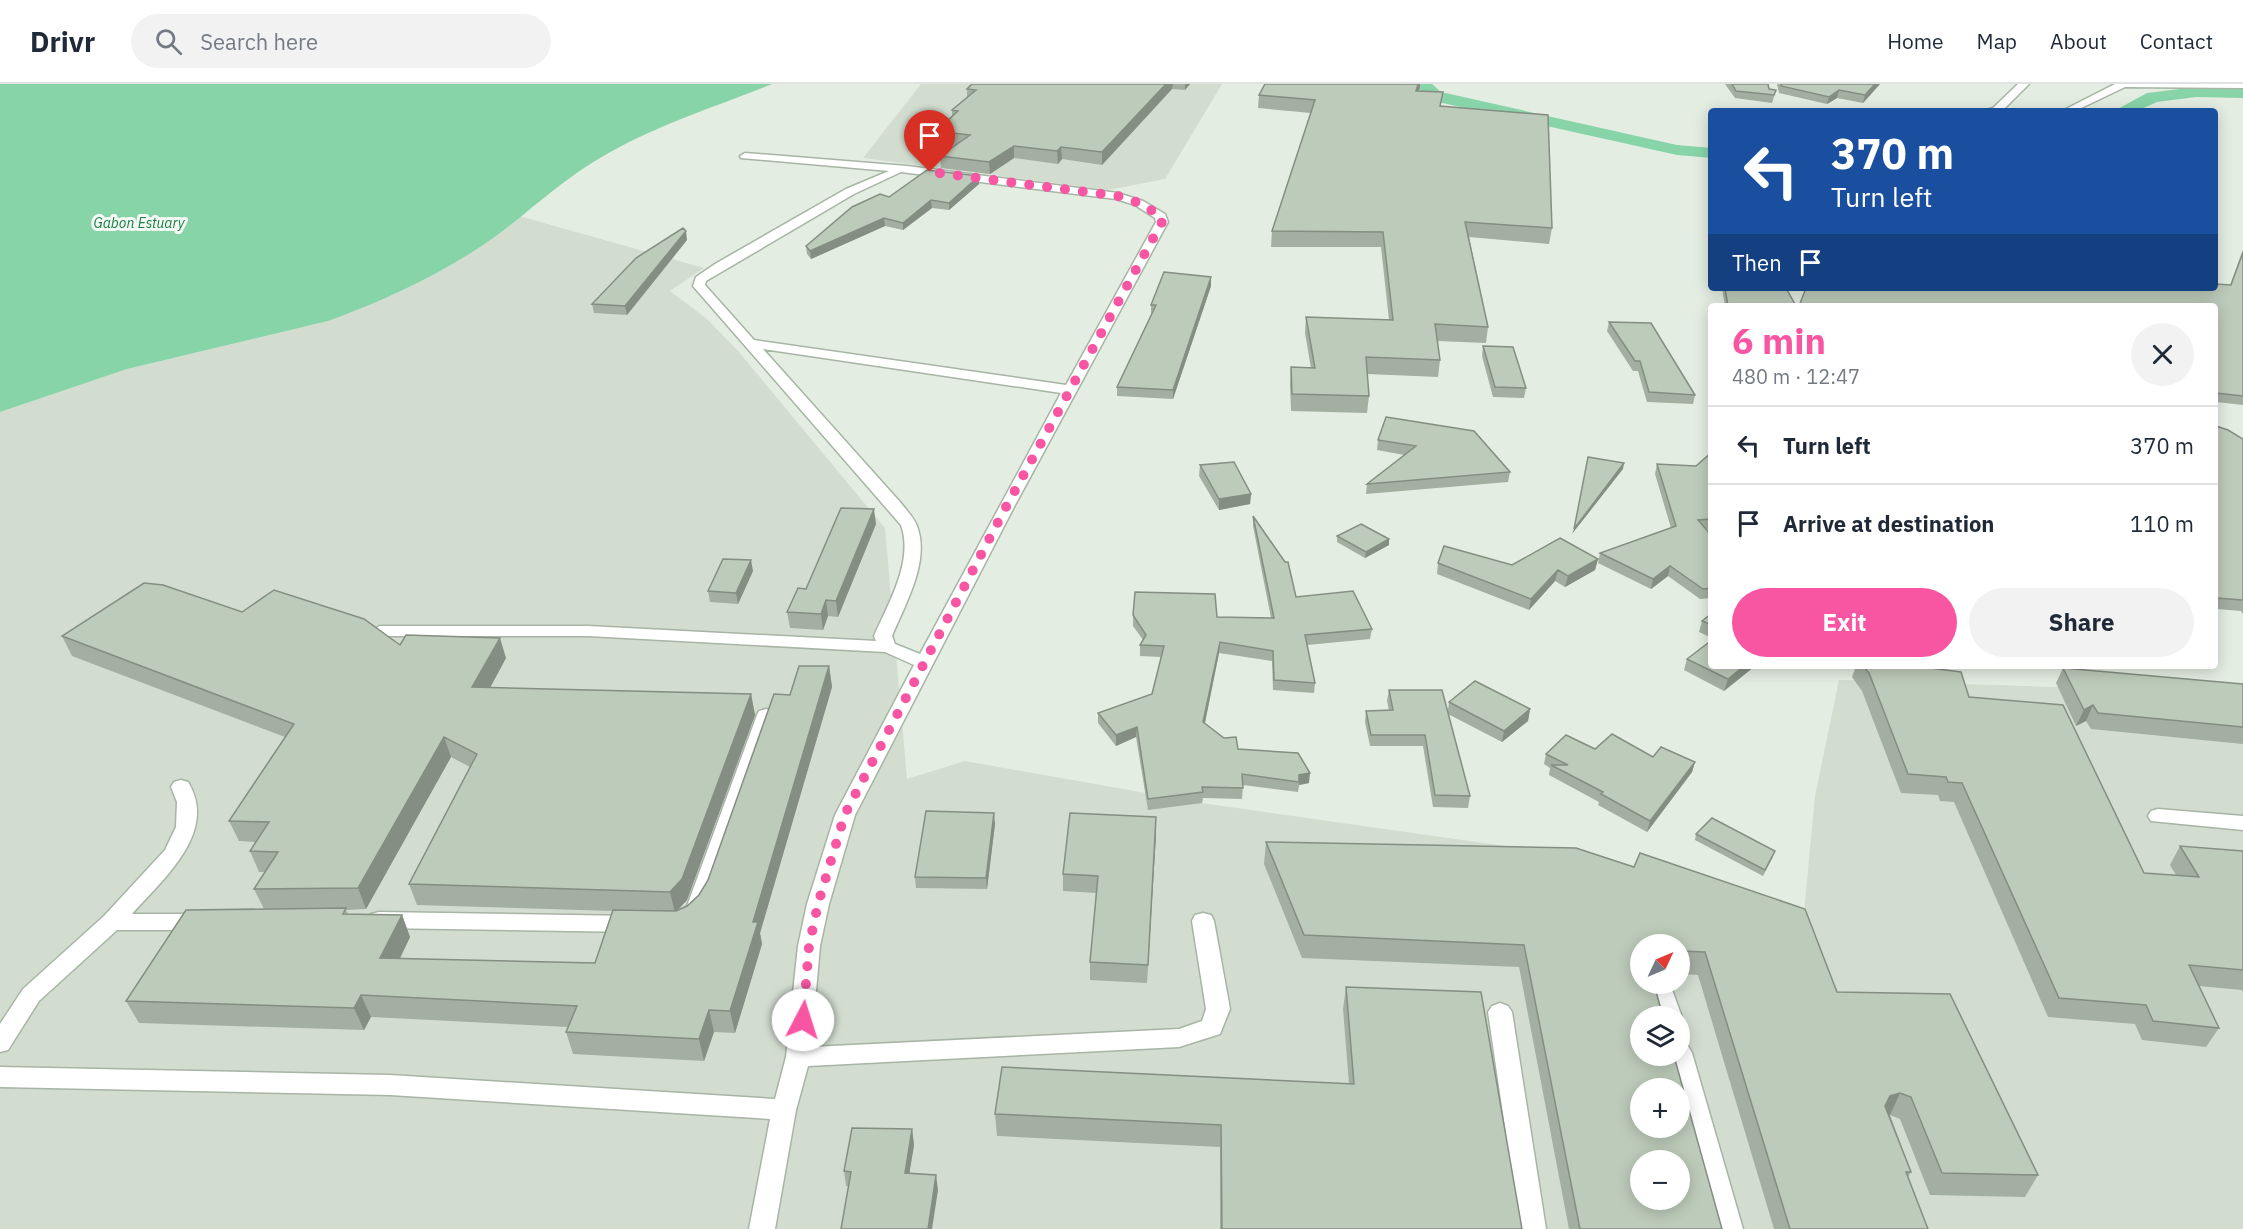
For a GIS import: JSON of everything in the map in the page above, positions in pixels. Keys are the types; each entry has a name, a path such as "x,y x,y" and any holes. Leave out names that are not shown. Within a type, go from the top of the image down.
{"street":[{"path":"1999,108 2024,84"},
{"path":"2073,108 2124,84 2243,85"},
{"path":"2095,86 2112,89"},
{"path":"745,156 907,169 1118,196 1139,203 1161,216 1162,222 845,814 818,904 809,946 798,1057 784,1110 762,1229"},
{"path":"888,647 883,636 909,568 913,548 910,528 894,505 699,286 700,280 738,254 780,235 848,191 867,181 907,169"},
{"path":"749,343 1071,390"},
{"path":"380,631 457,633 588,631 888,647 924,663"},
{"path":"681,924 695,911 700,901 766,715"},
{"path":"0,1043 31,995 112,922 173,854 186,827 187,802 181,786"},
{"path":"2158,816 2243,823"},
{"path":"359,920 651,924"},
{"path":"112,922 218,921"},
{"path":"798,1057 1179,1038 1212,1027 1218,1009 1203,921"},
{"path":"1500,1012 1533,1229"},
{"path":"1684,1066 1730,1229"},
{"path":"0,1077 390,1085 784,1110"}],"shaded area":[{"path":"921,84 1222,84 1165,179 1108,190 863,158"},
{"path":"519,216 704,268 670,291 707,319 739,352 885,528 907,779 965,761 1202,803 1554,853 1678,875 1804,912 1815,796 1839,680 2243,693 2243,1229 0,1229 0,412 127,369 328,321 415,283 478,248"}],"water":[{"name":"Gabon Estuary","path":"0,84 772,84 641,136 620,147 584,168 495,236 462,258 425,279 367,306 328,321 127,369 0,412"}],"building":[{"path":"972,84 1166,84 1102,152 1061,147 1057,151 1014,146 989,162 940,156 970,135 936,131 958,111 952,110 976,90 967,89"},
{"path":"1265,84 1418,84 1416,91 1443,92 1440,106 1548,115 1552,228 1465,222 1488,327 1435,324 1440,360 1366,357 1369,396 1292,394 1291,367 1315,368 1306,317 1393,320 1383,232 1272,231 1315,100 1259,95"},
{"path":"1732,84 1768,84 1769,89 1776,90 1774,95 1736,91"},
{"path":"1781,84 1875,84 1865,95 1839,90 1829,97 1781,86"},
{"path":"927,170 979,176 949,203 931,200 903,223 884,218 810,251 806,246 852,207 880,194 889,197"},
{"path":"683,228 686,231 625,306 592,304 636,258"},
{"path":"2243,252 2243,396 2218,393 2218,303 1800,303 1805,291 2218,291 2218,284 2231,285"},
{"path":"1164,272 1211,277 1173,390 1117,387 1156,305 1151,305"},
{"path":"1726,291 1788,291 1794,303 1728,303"},
{"path":"1609,322 1651,323 1695,395 1649,392 1640,361 1635,361"},
{"path":"1483,346 1513,347 1526,388 1495,387"},
{"path":"1386,417 1474,431 1510,472 1367,484 1416,446 1378,440"},
{"path":"2218,427 2243,439 2243,600 2218,598"},
{"path":"1708,456 1708,519 1698,520 1708,531 1708,588 1703,589 1670,566 1653,579 1600,553 1676,526 1657,464 1696,466"},
{"path":"1588,457 1624,463 1574,529"},
{"path":"1234,462 1251,494 1219,499 1200,465"},
{"path":"841,508 874,509 836,601 826,600 821,614 787,612 798,588 806,589"},
{"path":"1253,516 1285,562 1288,562 1296,597 1353,591 1372,629 1305,635 1315,683 1274,680 1273,651 1220,642 1203,722 1224,738 1236,737 1238,749 1298,753 1310,773 1299,775 1299,782 1242,774 1243,788 1202,787 1203,792 1148,799 1137,727 1116,735 1098,713 1152,694 1164,646 1140,645 1146,635 1133,615 1135,592 1215,594 1217,617 1274,618"},
{"path":"1361,524 1389,539 1366,552 1337,536"},
{"path":"1560,538 1598,559 1568,576 1558,570 1531,599 1438,563 1444,546 1512,565"},
{"path":"723,559 751,560 736,593 708,591"},
{"path":"144,583 163,585 242,612 274,590 364,619 400,645 406,635 500,638 472,687 751,694 682,879 670,892 409,884 477,754 444,737 358,888 254,889 278,852 250,851 269,822 229,821 294,724 62,636"},
{"path":"1708,643 1708,669 1740,669 1728,679 1687,659"},
{"path":"799,666 829,666 753,922 758,922 730,1011 709,1010 699,1039 566,1032 577,1006 361,995 354,1008 126,1001 186,910 346,908 343,914 402,915 380,958 595,963 613,910 676,911 687,906 699,895 708,880 774,694 790,695"},
{"path":"1866,669 1938,669 1961,672 1969,697 2063,705 2144,873 2199,877 2180,846 2243,851 2243,970 2189,965 2219,1028 2153,1021 2146,1005 2059,998 1962,783 1948,782 1946,777 1908,774"},
{"path":"2064,669 2243,684 2243,727 2098,713 2093,705 2084,710"},
{"path":"1475,681 1530,709 1504,731 1449,702"},
{"path":"1389,690 1442,690 1470,796 1435,795 1425,735 1371,735 1366,711 1393,710"},
{"path":"1612,734 1653,757 1661,747 1695,762 1650,821 1601,794 1603,792 1551,765 1568,765 1546,754 1566,735 1595,749"},
{"path":"926,811 994,813 986,878 915,877"},
{"path":"1070,813 1156,817 1148,965 1090,962 1098,876 1063,874"},
{"path":"1712,818 1775,851 1765,870 1696,834"},
{"path":"1266,842 1576,848 1634,867 1640,853 1805,909 1837,992 1950,994 2038,1175 1942,1173 1911,1097 1900,1093 1890,1096 1885,1106 1911,1172 1906,1172 1928,1229 1790,1229 1705,952 1690,951 1690,934 1630,934 1630,994 1657,994 1660,1006 1630,1006 1630,1066 1677,1066 1680,1078 1630,1078 1630,1138 1690,1138 1690,1114 1722,1229 1580,1229 1524,945 1304,935"},
{"path":"1346,987 1481,992 1522,1229 1222,1229 1221,1125 995,1114 1002,1067 1354,1084"},
{"path":"852,1128 912,1129 905,1173 936,1175 928,1229 841,1229 851,1172 844,1171"}],"waterway":[{"path":"1422,84 1435,96 1677,150 1708,153"},
{"path":"2129,108 2153,97 2196,92 2243,93"}],"route":[{"path":"803,1020 809,946 818,904 845,814 1006,507 1162,222 1161,216 1128,198 930,172"}]}
